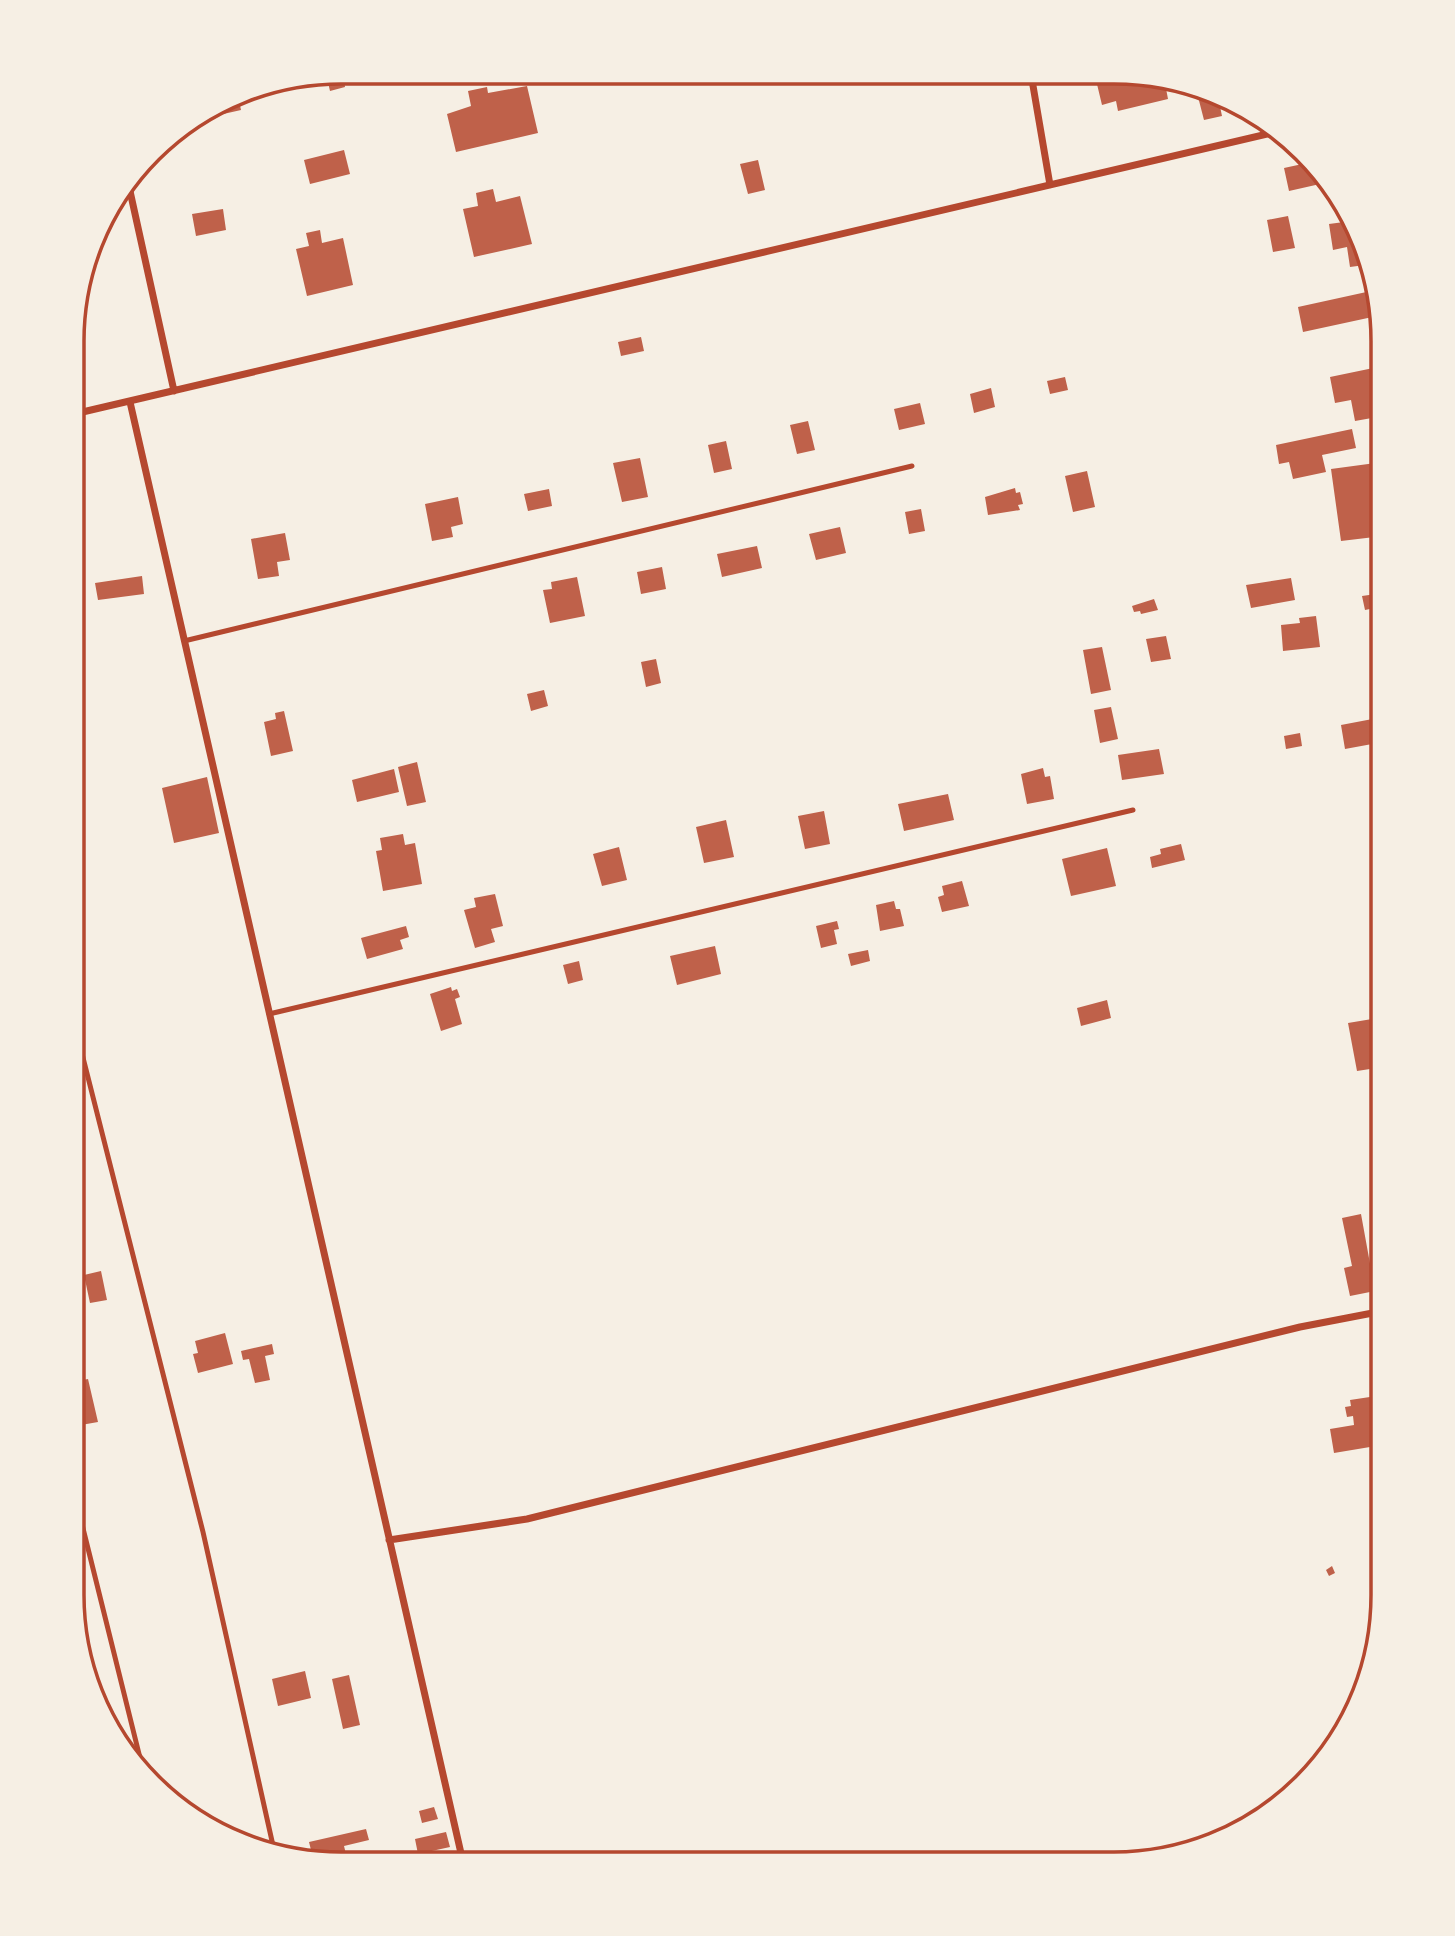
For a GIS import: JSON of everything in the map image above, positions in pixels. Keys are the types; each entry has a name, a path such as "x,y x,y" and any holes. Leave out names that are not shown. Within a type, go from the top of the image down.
{"street":[{"path":"1033,84 1049,185"},
{"path":"84,412 1266,134"},
{"path":"131,193 174,391"},
{"path":"130,401 461,1852"},
{"path":"390,1540 527,1519 1300,1327 1371,1313"}],"lane":[{"path":"184,641 912,467"},
{"path":"269,1014 1133,810"},
{"path":"84,1061 203,1532 272,1842"},
{"path":"84,1532 139,1753"}],"building":[{"path":"345,84 345,87 330,91 329,85"},
{"path":"1097,84 1164,89 1168,99 1118,111 1116,101 1102,105"},
{"path":"527,86 538,133 456,152 447,114 471,106 468,91 487,87 488,93"},
{"path":"1199,99 1220,108 1222,116 1204,120"},
{"path":"240,105 241,110 220,115"},
{"path":"344,150 350,174 310,184 304,160"},
{"path":"758,160 765,190 748,194 740,164"},
{"path":"1301,164 1318,185 1289,191 1284,168"},
{"path":"493,189 496,202 520,196 532,244 474,257 463,209 478,206 476,193"},
{"path":"223,209 226,230 196,236 192,214"},
{"path":"1288,216 1295,248 1273,252 1267,220"},
{"path":"1341,222 1359,266 1350,267 1347,247 1333,250 1329,224"},
{"path":"320,230 322,243 343,238 353,285 307,296 296,249 309,246 306,233"},
{"path":"1366,292 1370,318 1303,332 1298,307"},
{"path":"641,337 644,351 621,356 618,342"},
{"path":"1371,368 1371,418 1355,421 1351,400 1335,403 1330,377"},
{"path":"1065,377 1068,390 1050,394 1047,381"},
{"path":"991,388 995,407 974,413 970,394"},
{"path":"920,403 925,424 899,430 894,409"},
{"path":"808,421 815,450 797,454 790,425"},
{"path":"1352,429 1356,448 1322,455 1326,472 1293,479 1289,462 1279,464 1276,445"},
{"path":"726,441 732,469 714,473 708,445"},
{"path":"640,458 648,497 622,502 613,463"},
{"path":"1371,464 1371,537 1341,541 1331,469"},
{"path":"1087,471 1095,507 1073,512 1065,476"},
{"path":"1015,488 1016,493 1020,492 1023,504 1018,505 1020,510 988,515 985,497"},
{"path":"549,489 552,506 528,511 524,494"},
{"path":"458,497 463,524 451,527 453,537 432,541 425,504"},
{"path":"921,509 925,531 909,534 905,512"},
{"path":"840,527 846,553 816,560 809,534"},
{"path":"285,533 290,560 277,562 279,576 258,579 251,539"},
{"path":"757,546 762,568 722,577 717,554"},
{"path":"662,567 666,589 641,594 637,572"},
{"path":"142,576 144,594 98,600 95,583"},
{"path":"577,577 585,616 550,623 543,590 552,589 551,582"},
{"path":"1291,578 1295,600 1251,608 1246,585"},
{"path":"1371,595 1371,609 1365,610 1362,596"},
{"path":"1154,599 1158,610 1141,614 1140,611 1134,612 1132,606"},
{"path":"1316,616 1320,647 1283,651 1281,625 1300,623 1299,618"},
{"path":"1166,636 1171,659 1151,662 1146,639"},
{"path":"1102,647 1111,690 1091,694 1083,650"},
{"path":"656,659 661,683 646,687 641,662"},
{"path":"544,690 548,706 531,711 527,694"},
{"path":"1111,707 1118,739 1100,743 1094,710"},
{"path":"284,711 293,751 271,756 264,722 276,719 275,713"},
{"path":"1371,719 1371,744 1345,749 1341,725"},
{"path":"1300,733 1302,746 1286,749 1284,736"},
{"path":"1159,749 1164,774 1122,780 1118,755"},
{"path":"417,762 426,802 407,806 398,767"},
{"path":"1043,768 1045,777 1050,776 1054,799 1027,804 1021,774"},
{"path":"394,769 399,792 357,802 352,780"},
{"path":"207,777 219,833 174,843 162,788"},
{"path":"948,794 954,820 904,831 898,804"},
{"path":"824,811 830,844 805,849 798,816"},
{"path":"726,820 734,857 704,863 696,827"},
{"path":"403,834 405,845 415,843 422,884 383,891 376,851 382,850 380,838"},
{"path":"1181,844 1185,860 1152,868 1150,857 1161,854 1160,849"},
{"path":"619,847 627,880 602,886 593,854"},
{"path":"1107,848 1116,886 1071,896 1062,859"},
{"path":"962,881 969,906 942,912 938,897 944,895 942,886"},
{"path":"495,894 503,926 491,929 495,942 475,948 464,910 476,907 474,898"},
{"path":"894,901 896,909 900,909 904,926 880,931 876,905"},
{"path":"837,921 839,929 834,930 837,944 821,948 816,926"},
{"path":"406,926 409,937 400,940 403,949 367,959 361,938"},
{"path":"715,946 721,974 677,985 670,956"},
{"path":"868,950 870,961 851,966 848,954"},
{"path":"579,961 583,980 568,984 563,965"},
{"path":"451,987 452,991 457,989 460,997 455,999 462,1024 441,1031 430,994"},
{"path":"1107,1000 1111,1018 1081,1026 1077,1008"},
{"path":"1371,1019 1371,1069 1357,1071 1348,1023"},
{"path":"1361,1214 1371,1269 1371,1292 1350,1296 1344,1268 1352,1266 1342,1218"},
{"path":"101,1271 107,1300 90,1303 84,1275"},
{"path":"225,1333 233,1364 198,1373 193,1354 198,1353 195,1341"},
{"path":"272,1344 274,1354 265,1356 270,1380 255,1383 249,1359 243,1360 241,1351"},
{"path":"88,1379 98,1422 84,1424 84,1380"},
{"path":"1371,1397 1371,1452 1370,1447 1334,1453 1330,1429 1354,1425 1353,1416 1347,1417 1345,1407 1351,1406 1350,1400"},
{"path":"1332,1566 1335,1573 1329,1576 1326,1570"},
{"path":"305,1671 311,1698 278,1706 272,1679"},
{"path":"349,1675 360,1725 343,1729 332,1679"},
{"path":"434,1807 438,1819 422,1823 419,1811"},
{"path":"366,1829 369,1840 344,1846 346,1852 311,1850 309,1842"},
{"path":"446,1832 450,1847 418,1852 415,1839"}]}
